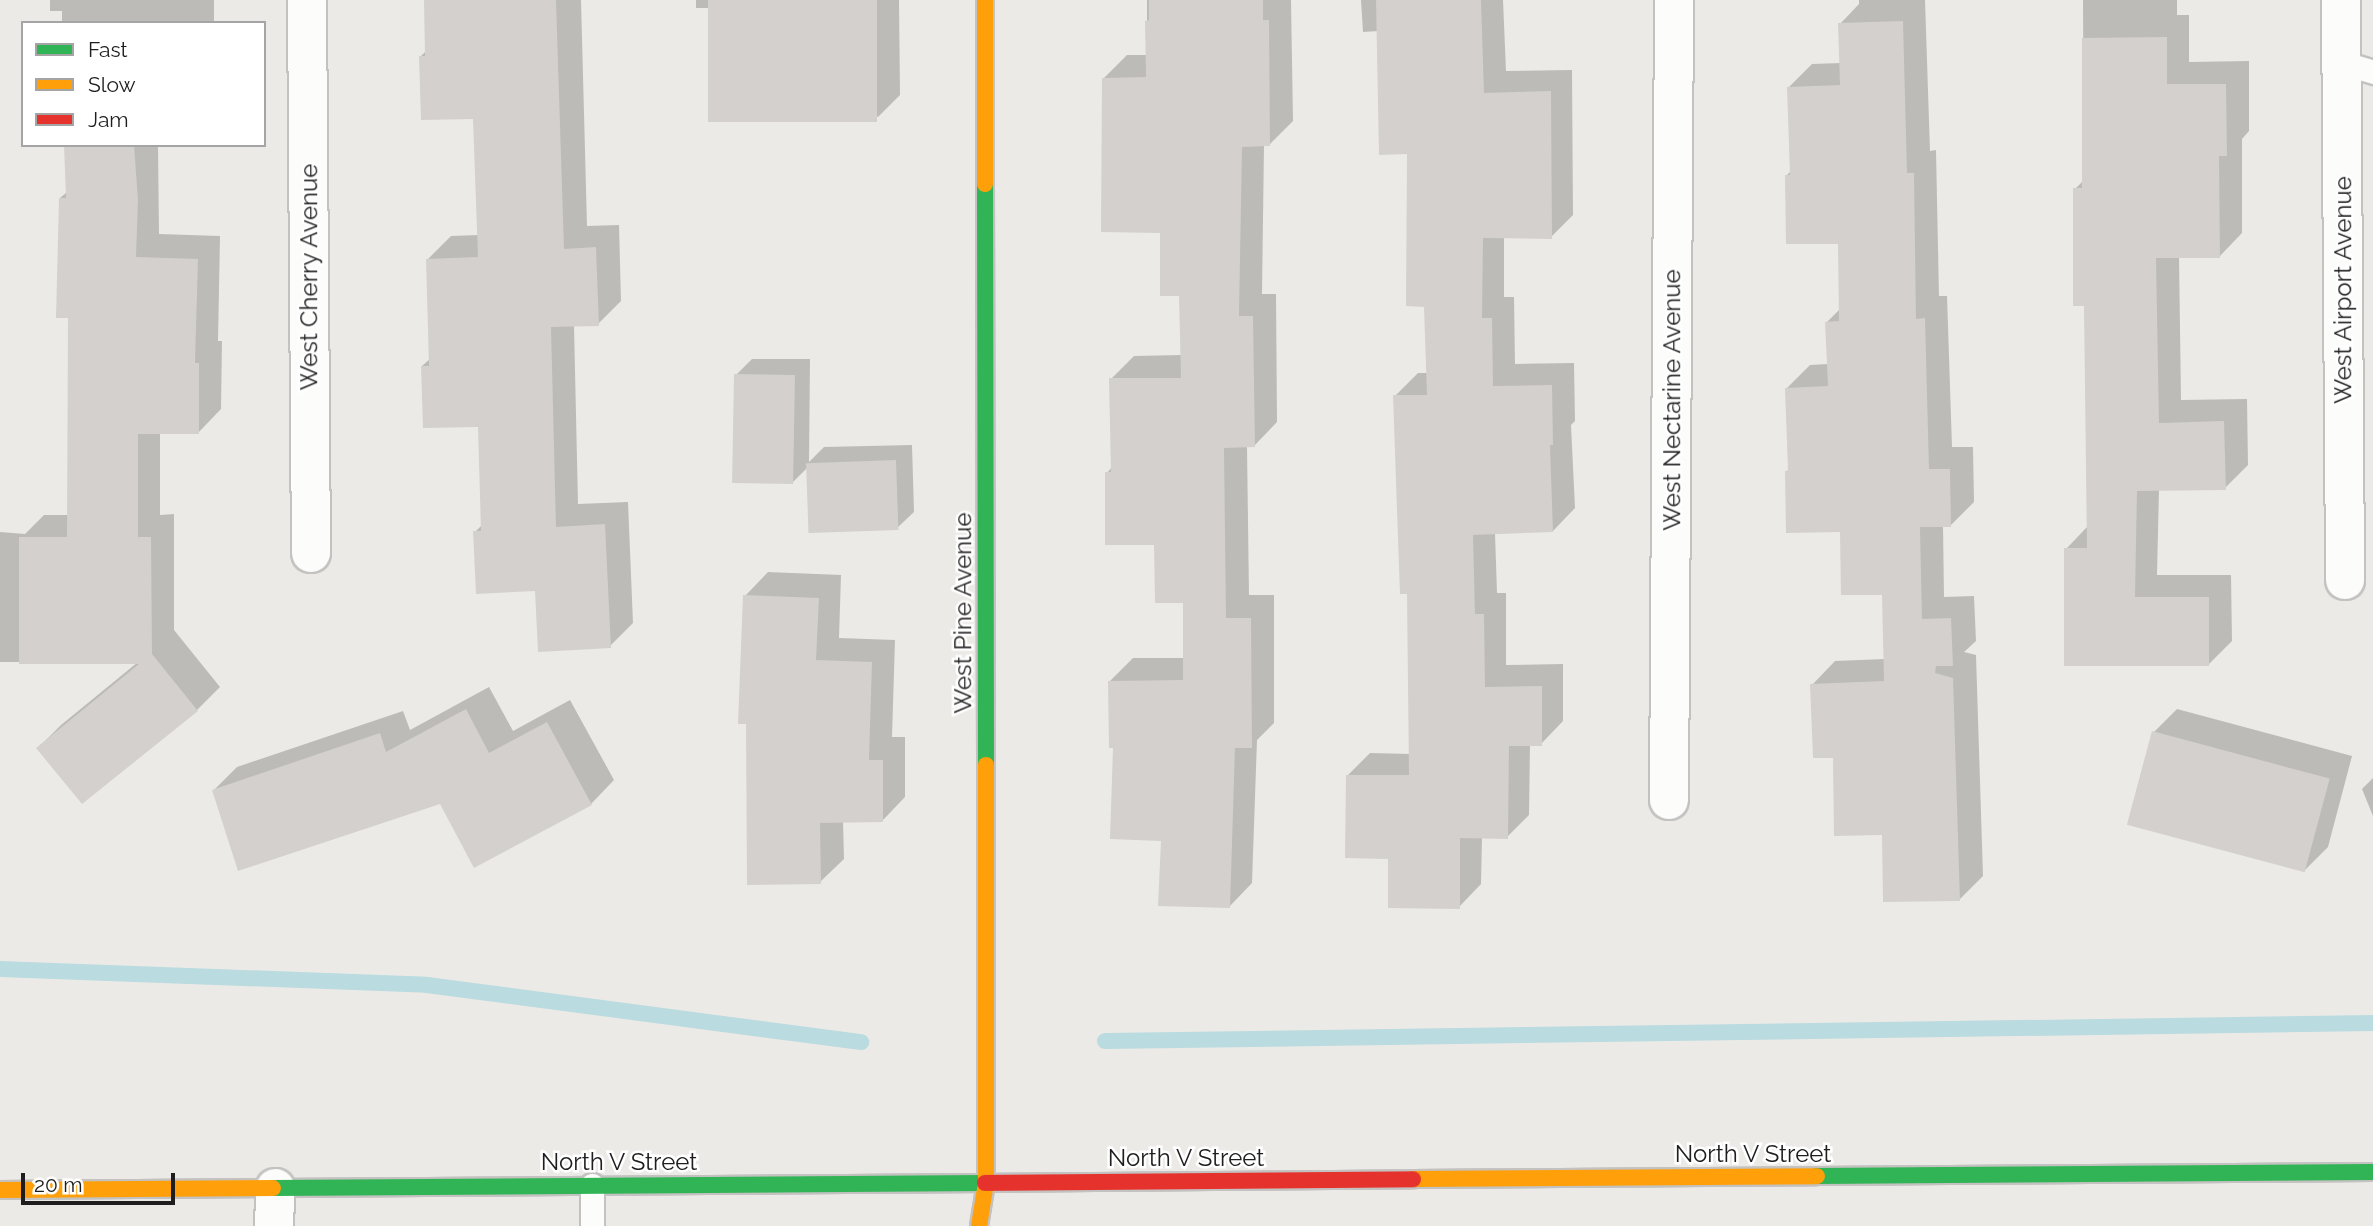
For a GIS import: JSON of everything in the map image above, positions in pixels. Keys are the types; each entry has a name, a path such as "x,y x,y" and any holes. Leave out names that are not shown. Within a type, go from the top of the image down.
{"street":[{"name":"West Cherry Avenue","path":"307,0 311,553"},
{"name":"West Pine Avenue","path":"979,1226 986,1183 985,0"},
{"name":"West Nectarine Avenue","path":"1670,800 1674,0"},
{"name":"West Airport Avenue","path":"2341,0 2357,67 2344,580"},
{"name":"North V Street","path":"0,1190 2373,1172"},
{"path":"274,1226 275,1188"}],"lane":[{"path":"592,1185 592,1226"}],"building":[{"path":"424,0 556,0 564,249 596,247 599,326 551,327 556,527 605,524 611,648 538,652 535,591 476,594 473,531 481,531 478,427 423,428 421,366 429,366 426,259 478,257 473,119 421,120 419,56 425,56"},
{"path":"708,0 877,0 877,122 708,122"},
{"path":"1149,0 1263,0 1263,20 1269,20 1270,146 1242,147 1239,316 1253,316 1255,447 1224,448 1226,618 1251,618 1252,748 1235,748 1230,908 1158,906 1161,841 1110,839 1113,748 1109,748 1108,681 1183,680 1183,603 1155,603 1154,545 1105,545 1105,472 1111,472 1109,378 1181,378 1179,296 1160,296 1160,233 1101,232 1102,78 1146,77 1145,21 1149,20"},
{"path":"1376,0 1481,0 1484,93 1551,91 1552,239 1483,238 1482,318 1492,318 1493,386 1552,385 1553,445 1550,445 1553,532 1473,535 1475,614 1484,614 1485,687 1542,686 1542,746 1509,746 1508,839 1460,838 1460,909 1388,908 1388,859 1345,858 1346,775 1409,775 1407,594 1400,594 1393,395 1427,395 1424,307 1406,306 1407,154 1379,155"},
{"path":"1903,21 1907,173 1914,173 1916,319 1925,318 1929,469 1950,469 1951,527 1920,527 1922,619 1951,618 1953,666 1936,666 1935,673 1953,678 1960,901 1883,902 1882,835 1834,836 1833,758 1813,758 1810,684 1884,681 1882,595 1841,595 1840,532 1786,533 1785,471 1788,471 1785,388 1828,386 1825,322 1839,321 1838,244 1786,244 1785,175 1790,175 1787,87 1840,85 1838,23"},
{"path":"2167,37 2167,84 2226,84 2227,156 2219,156 2220,258 2156,258 2159,423 2224,421 2226,490 2137,491 2135,597 2209,597 2209,666 2064,666 2064,548 2087,548 2084,306 2073,306 2073,188 2082,188 2082,38"},
{"path":"64,147 134,147 138,200 136,257 198,259 195,363 199,363 199,434 138,434 138,537 151,537 152,654 198,711 82,804 36,748 139,664 19,664 19,537 67,537 68,318 56,318 59,198 66,198"},
{"path":"734,374 795,375 793,484 732,483"},
{"path":"896,460 898,530 808,533 806,463"},
{"path":"743,595 819,598 816,660 872,662 869,760 883,760 883,822 820,823 821,884 747,885 746,724 738,724"},
{"path":"466,709 489,753 547,722 592,805 474,868 440,804 238,871 212,790 380,733 386,752"},
{"path":"2152,731 2330,779 2305,872 2127,825"}],"waterway":[{"path":"0,969 427,985 861,1042"},
{"path":"1105,1041 2373,1023"}],"traffic: fast":[{"path":"985,184 986,765"},
{"path":"1817,1176 2373,1172"},
{"path":"273,1188 985,1183"}],"traffic: slow":[{"path":"985,0 985,184"},
{"path":"979,1226 986,1183 986,765"},
{"path":"1413,1179 1817,1176"},
{"path":"0,1190 273,1188"}],"traffic: jam":[{"path":"985,1183 1413,1179"}]}
